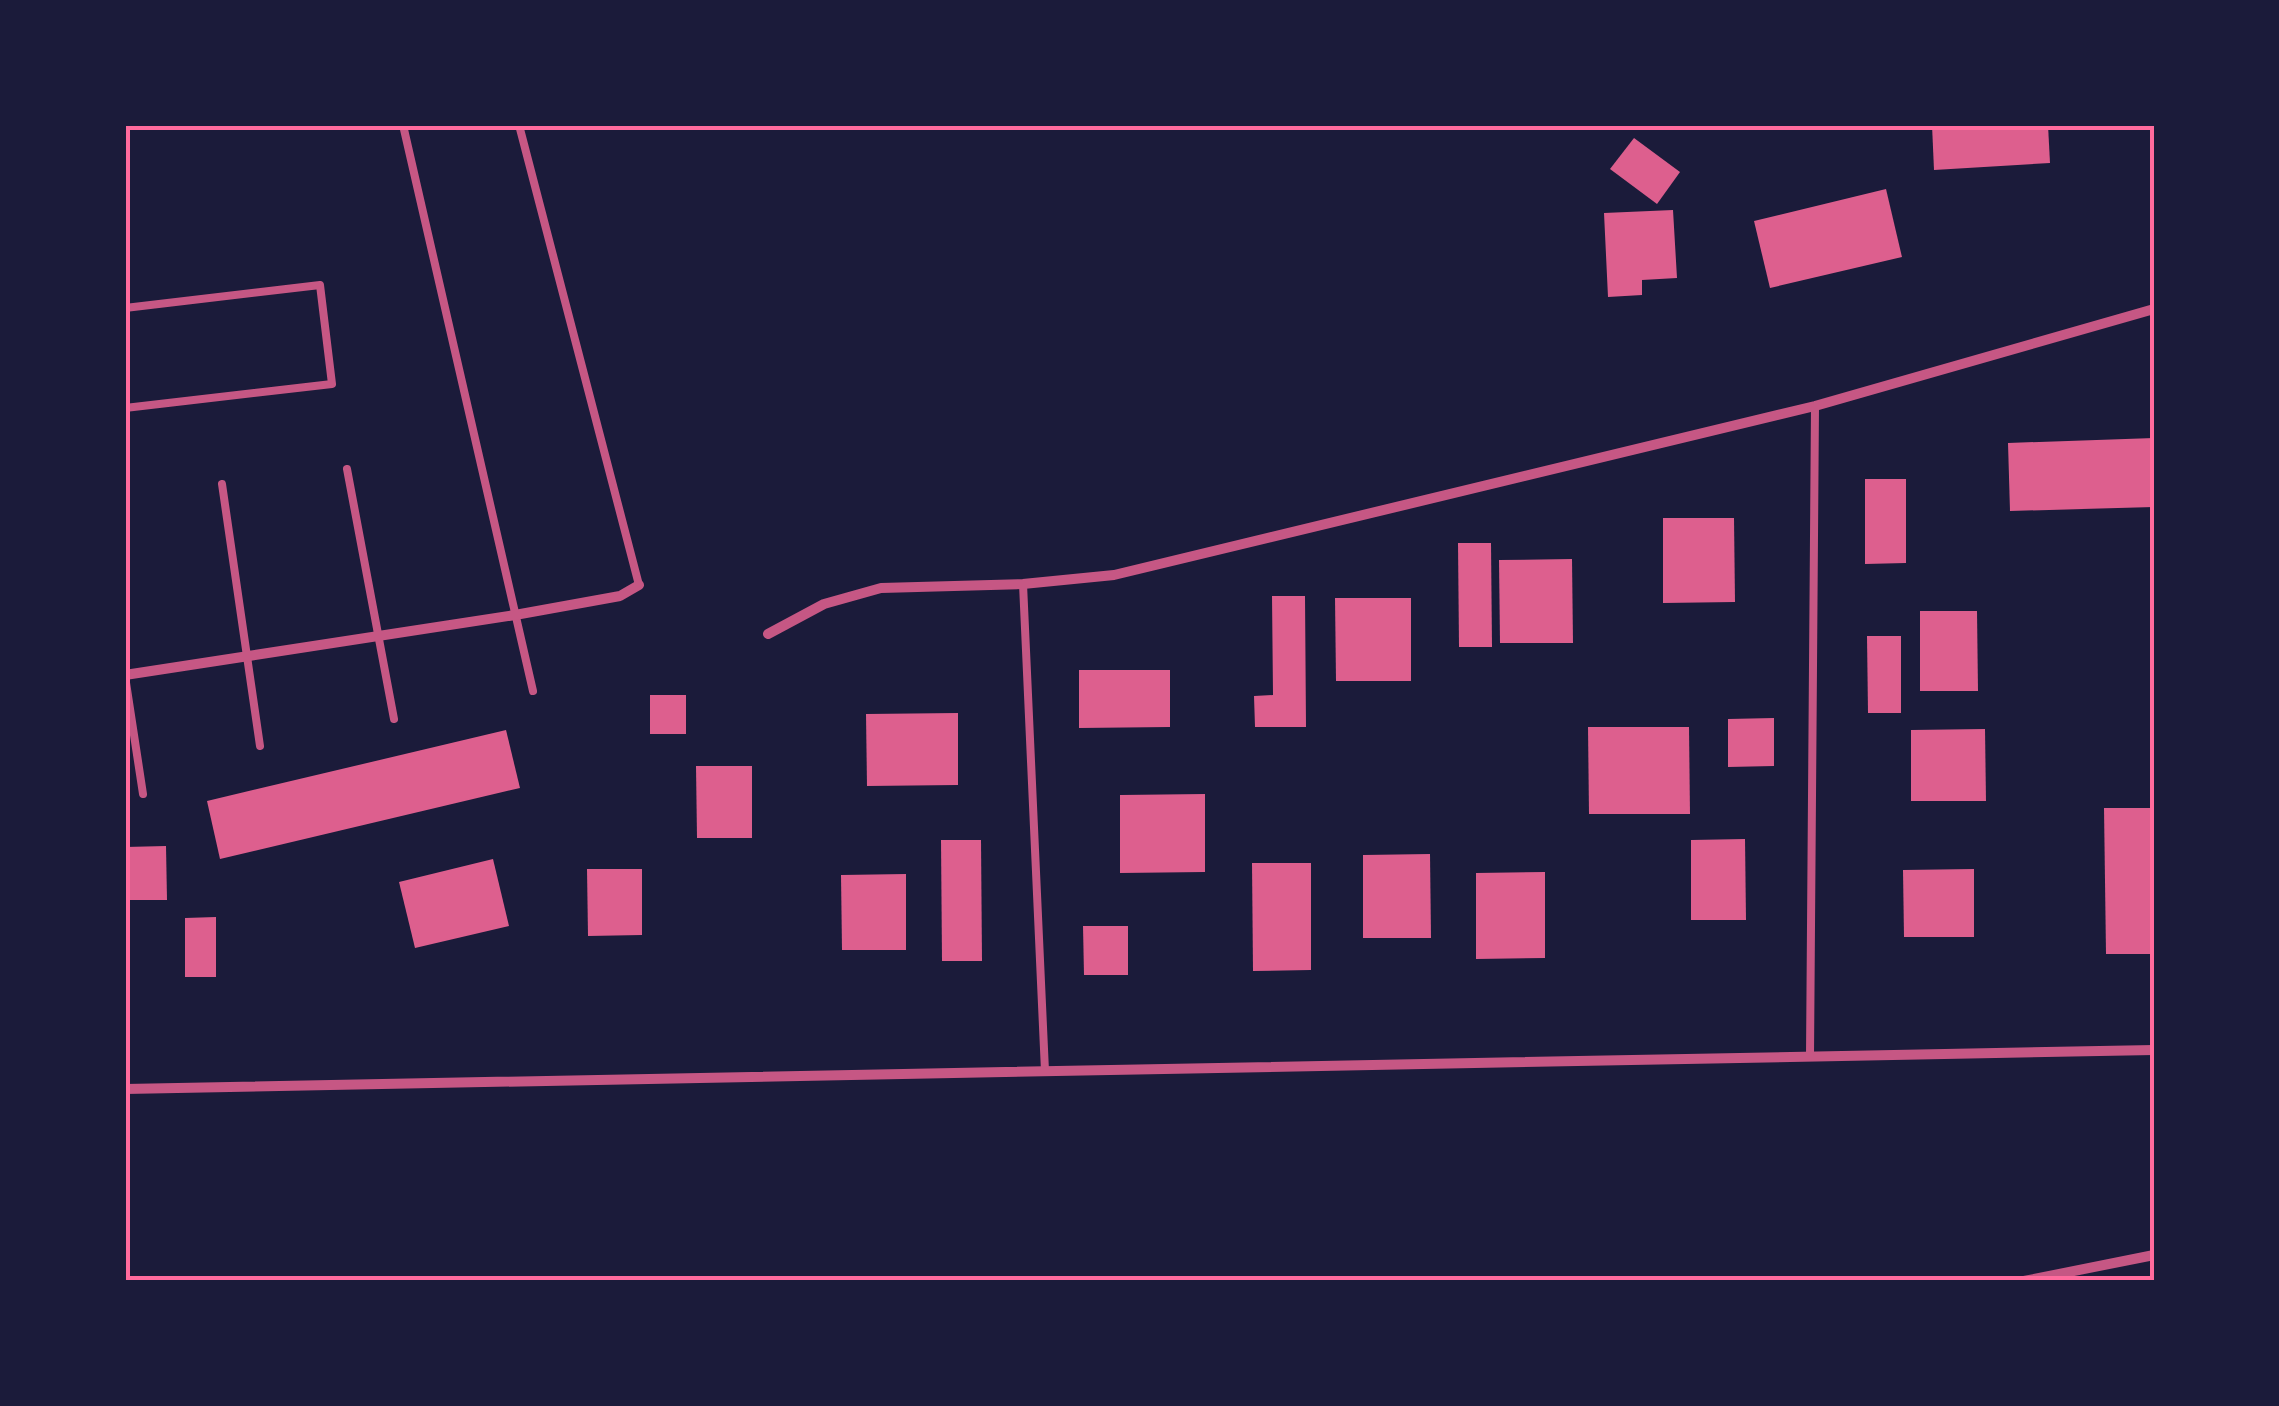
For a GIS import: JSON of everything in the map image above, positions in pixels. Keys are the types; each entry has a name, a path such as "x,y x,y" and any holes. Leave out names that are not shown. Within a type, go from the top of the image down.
{"street":[{"path":"768,634 824,604 881,588 1023,584 1114,575 1815,406 2154,309"},
{"path":"125,675 515,615 620,596 639,585"},
{"path":"125,1089 2154,1050"},
{"path":"2024,1281 2154,1255"}],"lane":[{"path":"403,125 532,690"},
{"path":"519,125 639,585"},
{"path":"125,308 320,285 332,384 125,408"},
{"path":"1810,1056 1815,406"},
{"path":"348,469 394,719"},
{"path":"222,484 260,746"},
{"path":"1023,584 1046,1071"},
{"path":"125,675 142,794"}],"building":[{"path":"1932,125 2048,125 2050,163 1934,170"},
{"path":"1634,138 1680,172 1657,204 1610,169"},
{"path":"1886,189 1902,257 1770,288 1754,221"},
{"path":"1673,210 1677,278 1642,280 1642,295 1608,297 1604,213"},
{"path":"2154,438 2154,507 2010,511 2008,443"},
{"path":"1865,479 1906,479 1906,563 1865,564"},
{"path":"1663,518 1734,518 1735,602 1663,603"},
{"path":"1458,543 1491,543 1492,647 1459,647"},
{"path":"1572,559 1573,643 1500,643 1499,560"},
{"path":"1272,596 1305,596 1306,727 1255,727 1254,696 1273,695"},
{"path":"1335,598 1411,598 1411,681 1336,681"},
{"path":"1920,611 1977,611 1978,691 1920,691"},
{"path":"1867,636 1901,636 1901,713 1868,713"},
{"path":"1079,670 1170,670 1170,727 1079,728"},
{"path":"650,695 686,695 686,734 650,734"},
{"path":"958,713 958,785 867,786 866,714"},
{"path":"1774,718 1774,766 1728,767 1728,719"},
{"path":"1588,727 1689,727 1690,814 1589,814"},
{"path":"1985,729 1986,801 1911,801 1911,730"},
{"path":"506,730 520,788 220,859 207,801"},
{"path":"696,766 752,766 752,838 697,838"},
{"path":"1205,794 1205,872 1120,873 1120,795"},
{"path":"2104,808 2154,808 2154,954 2106,954"},
{"path":"1745,839 1746,920 1691,920 1691,840"},
{"path":"941,840 981,840 982,961 942,961"},
{"path":"166,846 167,900 125,900 125,847"},
{"path":"1430,854 1431,938 1363,938 1363,855"},
{"path":"493,859 509,926 415,948 399,882"},
{"path":"1252,863 1311,863 1311,970 1253,971"},
{"path":"587,869 642,869 642,935 588,936"},
{"path":"1974,869 1974,937 1904,937 1903,870"},
{"path":"1545,872 1545,958 1476,959 1476,873"},
{"path":"906,874 906,950 842,950 841,875"},
{"path":"216,917 216,977 185,977 185,918"},
{"path":"1083,926 1128,926 1128,975 1084,975"}]}
